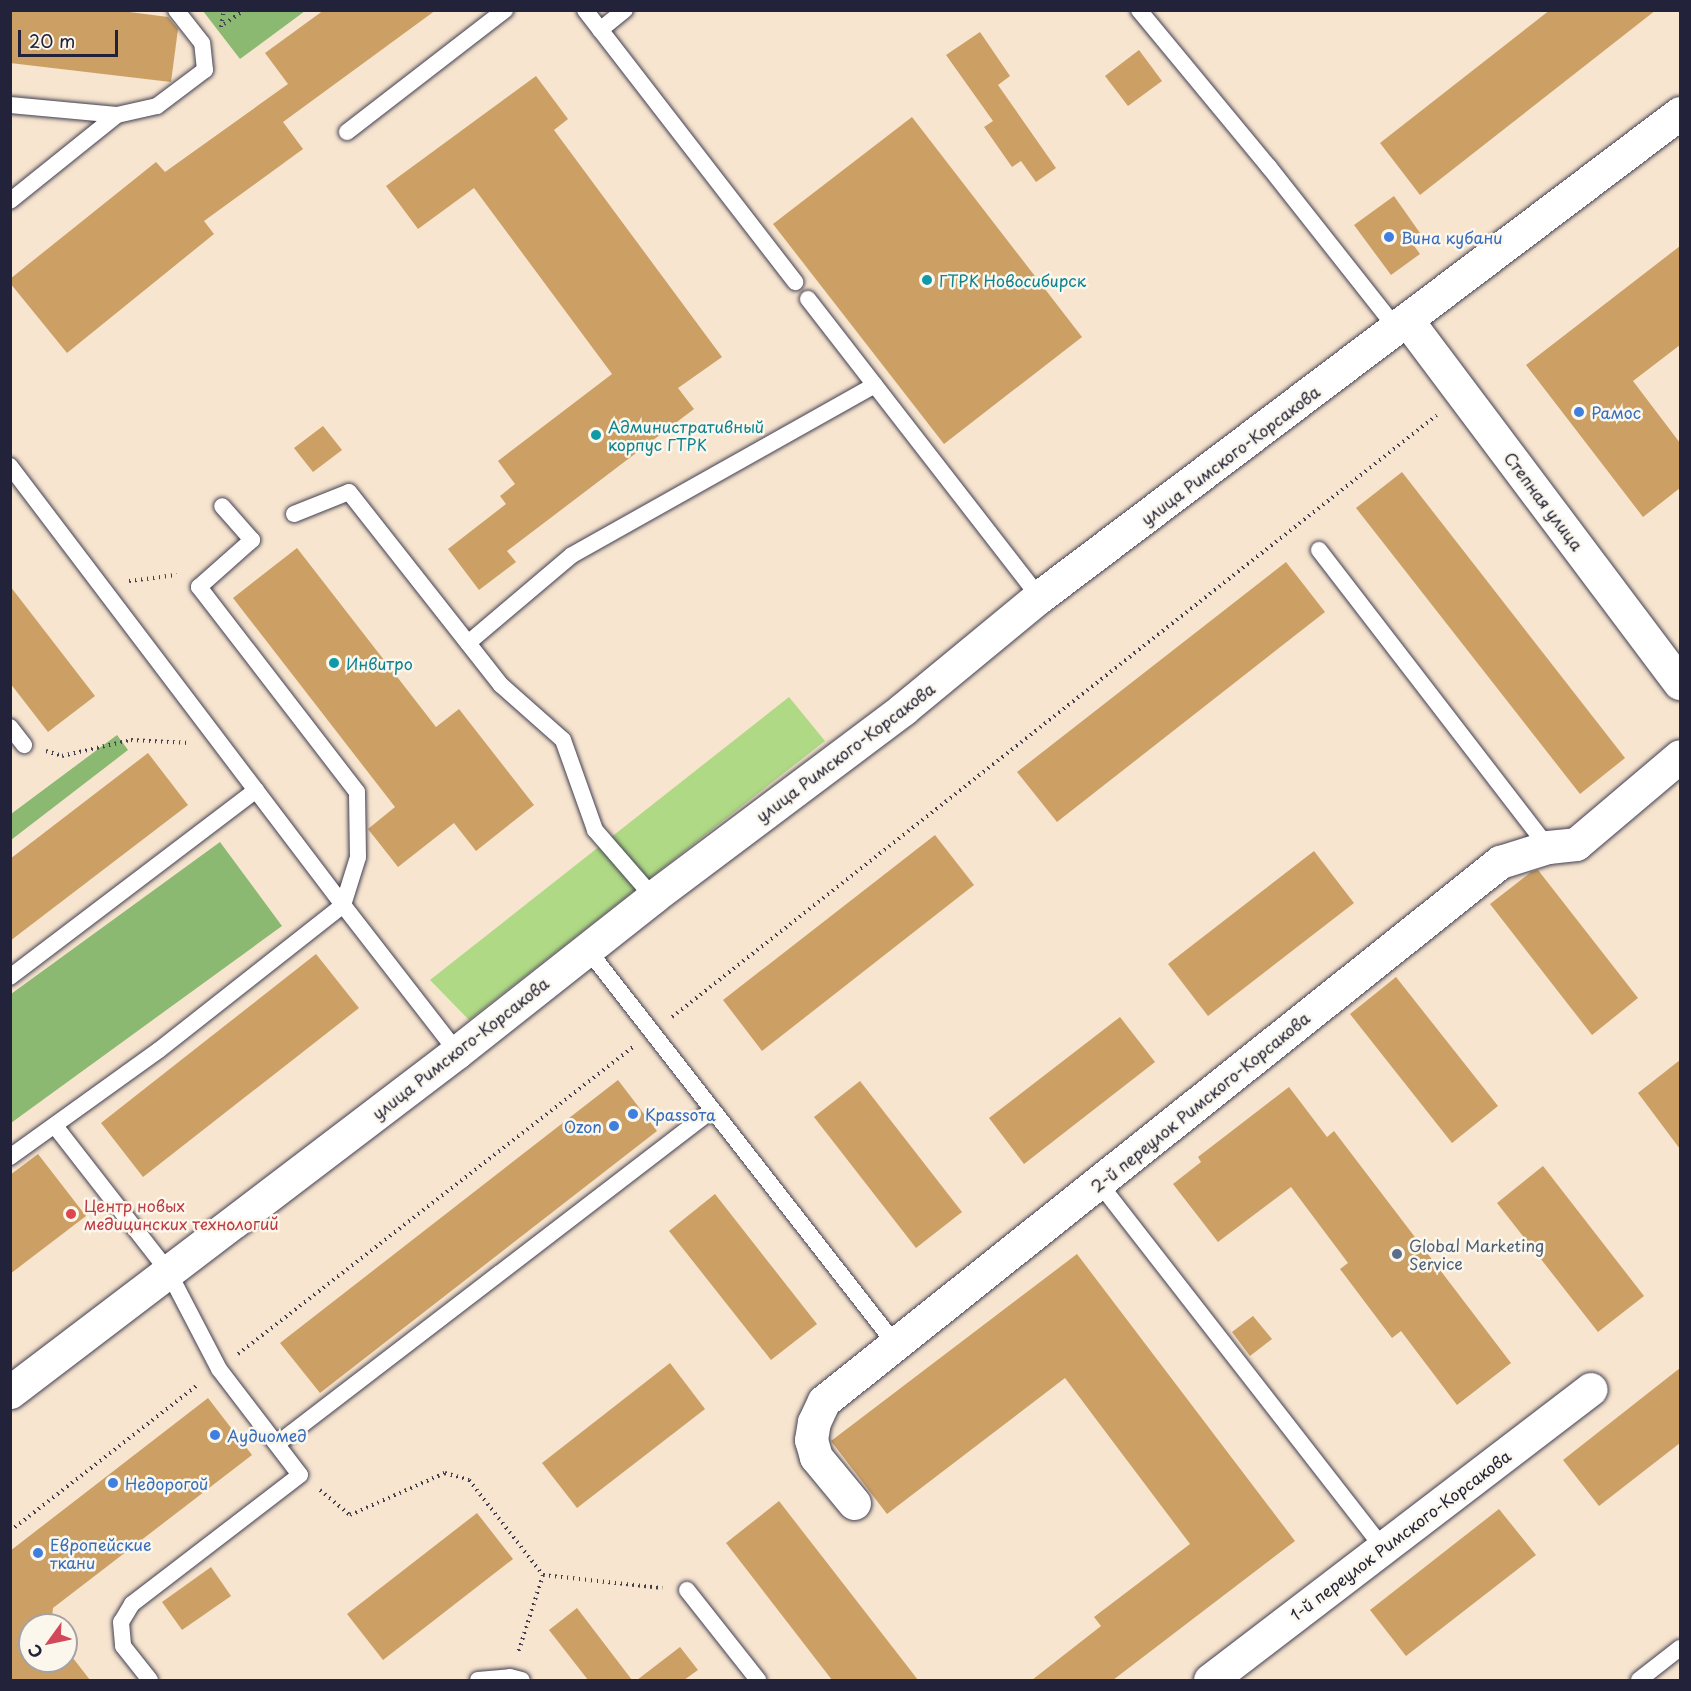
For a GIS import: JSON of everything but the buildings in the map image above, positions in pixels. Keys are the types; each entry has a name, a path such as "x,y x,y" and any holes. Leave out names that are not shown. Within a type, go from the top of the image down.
{"street":[{"name":"улица Римского-Корсакова","path":"10,1392 457,1052 653,897 903,709 1039,597 1680,112"},
{"name":"Степная улица","path":"1402,324 1463,394 1680,683"},
{"name":"2-й переулок Римского-Корсакова","path":"854,1503 816,1457 811,1440 814,1422 824,1401 1500,862 1548,847 1576,844 1680,756"},
{"name":"1-й переулок Римского-Корсакова","path":"1210,1680 1590,1389"}],"lane":[{"path":"10,105 117,115 157,106 205,70 202,43 176,10"},
{"path":"347,132 505,10"},
{"path":"585,10 795,282"},
{"path":"600,30 625,10"},
{"path":"1139,10 1402,324"},
{"path":"10,201 117,115"},
{"path":"808,299 1039,597"},
{"path":"468,643 572,555 875,385"},
{"path":"10,466 457,1052"},
{"path":"294,514 349,492 501,685 563,740 595,830 653,897"},
{"path":"10,1157 159,1050 344,905 358,857 357,792 199,587 252,540 222,506"},
{"path":"1319,550 1548,847"},
{"path":"10,727 24,745"},
{"path":"10,977 256,790"},
{"path":"588,950 711,1111 896,1345"},
{"path":"277,1444 711,1111"},
{"path":"55,1126 168,1270 219,1369 300,1475 132,1604 121,1622 123,1646 150,1680"},
{"path":"1099,1183 1383,1548"},
{"path":"687,1590 758,1680"},
{"path":"1639,1680 1680,1648"},
{"path":"478,1680 516,1679"}],"path":[{"path":"224,24 245,10"},
{"path":"10,1531 651,1033 1463,394"},
{"path":"106,592 134,578 176,574 199,587"},
{"path":"24,745 62,756 131,740 222,745"},
{"path":"300,1475 350,1515 445,1473 469,1480 543,1575 687,1590"},
{"path":"516,1679 543,1575"}],"green space":[{"path":"203,11 305,11 240,59"},
{"path":"789,697 825,741 469,1020 430,980"},
{"path":"117,735 128,750 11,840 11,814"},
{"path":"220,842 282,926 11,1123 11,994"}],"place":[{"name":"Вина кубани","path":"1389,237"},
{"name":"ГТРК Новосибирск","path":"927,280"},
{"name":"Рамос","path":"1579,412"},
{"name":"Административный корпус ГТРК","path":"596,435"},
{"name":"Инвитро","path":"334,663"},
{"name":"Краssота","path":"633,1114"},
{"name":"Ozon","path":"614,1126"},
{"name":"Центр новых медицинских технологий","path":"71,1214"},
{"name":"Global Marketing Service","path":"1397,1254"},
{"name":"Аудиомед","path":"215,1435"},
{"name":"Недорогой","path":"113,1483"},
{"name":"Европейские ткани","path":"38,1553"}]}
